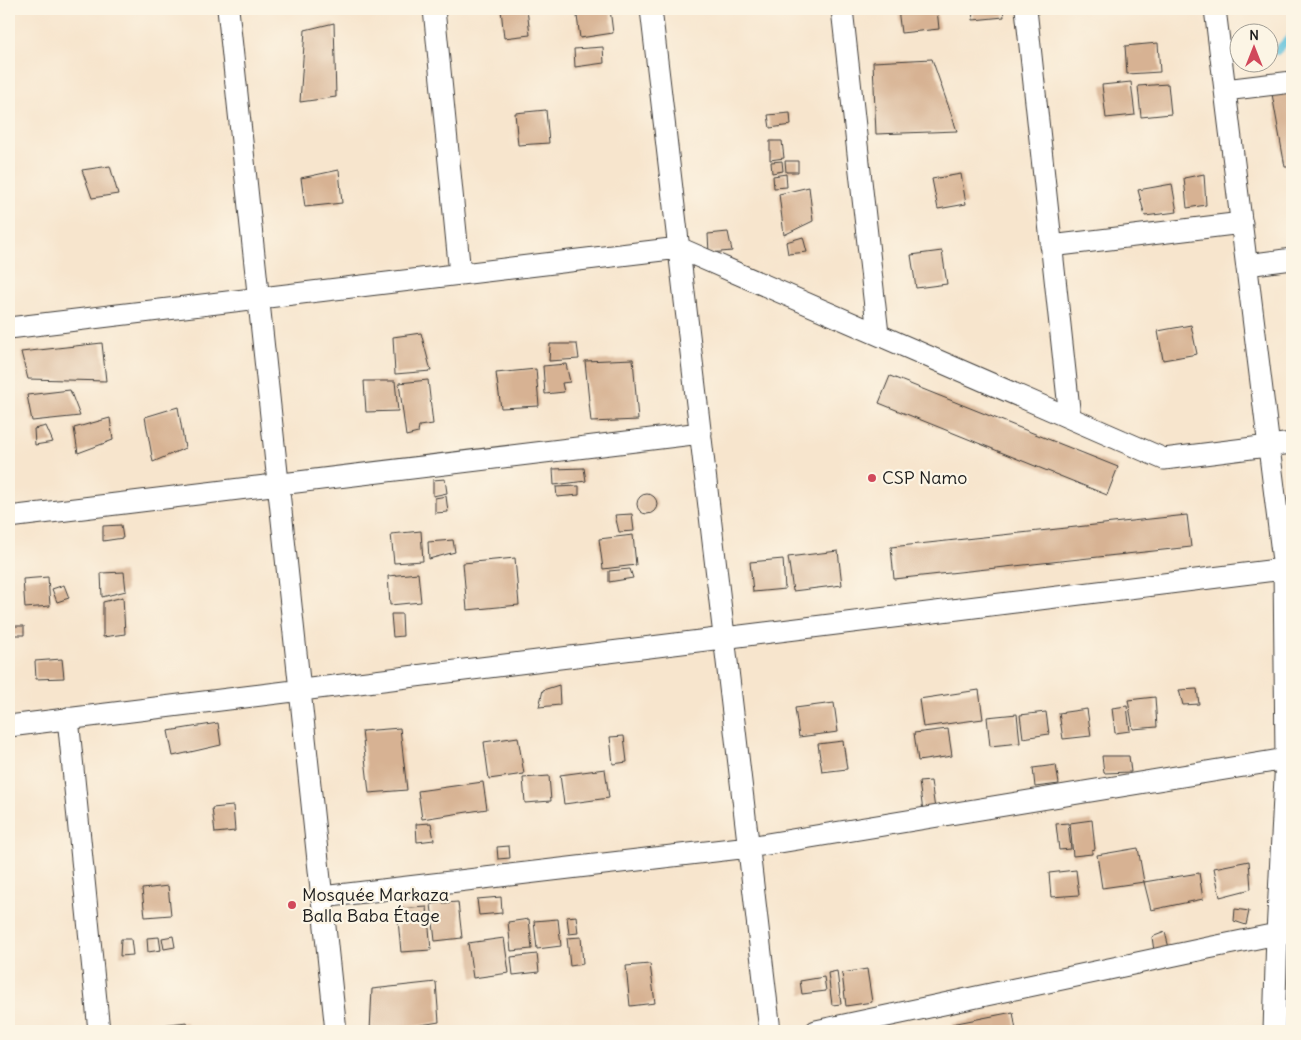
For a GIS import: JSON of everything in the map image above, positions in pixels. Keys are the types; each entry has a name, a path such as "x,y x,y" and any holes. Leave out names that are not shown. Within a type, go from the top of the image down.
{"street":[{"path":"228,9 336,1031"},
{"path":"434,9 460,274"},
{"path":"652,9 770,1031"},
{"path":"842,9 878,334"},
{"path":"1026,9 1070,418"},
{"path":"1215,9 1269,446 1288,568 1289,758 1284,932 1274,1031"},
{"path":"1225,90 1292,82"},
{"path":"1051,246 1242,223"},
{"path":"9,328 679,248 1164,459 1292,443"},
{"path":"1247,265 1292,260"},
{"path":"9,517 701,433"},
{"path":"9,726 1288,568"},
{"path":"68,718 99,1031"},
{"path":"322,897 749,847 1289,758"},
{"path":"816,1031 1284,932"}],"building":[{"path":"501,9 527,9 530,35 504,38"},
{"path":"576,9 610,9 613,33 580,38"},
{"path":"898,9 937,9 939,29 901,33"},
{"path":"972,9 1003,9 1004,17 973,20"},
{"path":"334,23 336,97 300,102 305,30"},
{"path":"1158,43 1160,72 1127,74 1125,46"},
{"path":"603,47 604,63 575,67 574,49"},
{"path":"932,59 957,131 876,134 873,62"},
{"path":"1131,82 1135,115 1106,118 1102,85"},
{"path":"1168,84 1171,114 1141,117 1138,86"},
{"path":"1292,92 1292,167 1285,167 1272,94"},
{"path":"546,110 549,143 518,145 515,113"},
{"path":"790,113 791,125 770,128 768,115"},
{"path":"770,141 782,141 784,158 770,160"},
{"path":"782,161 783,171 772,173 771,162"},
{"path":"785,161 798,161 798,172 786,172"},
{"path":"110,166 118,194 92,198 82,170"},
{"path":"339,170 342,203 305,207 301,178"},
{"path":"786,174 787,187 774,188 773,176"},
{"path":"961,174 966,204 938,209 932,179"},
{"path":"1204,174 1206,205 1187,208 1184,178"},
{"path":"1172,184 1177,212 1145,216 1138,190"},
{"path":"809,187 813,221 784,235 779,194"},
{"path":"728,232 732,251 709,253 708,234"},
{"path":"803,237 807,252 788,254 786,242"},
{"path":"942,251 947,284 916,288 911,255"},
{"path":"1191,325 1197,354 1163,360 1158,331"},
{"path":"421,333 431,371 395,374 393,337"},
{"path":"102,343 106,381 28,379 21,352"},
{"path":"550,344 577,344 579,359 549,361"},
{"path":"633,359 638,420 591,422 585,361"},
{"path":"566,364 570,382 562,383 564,392 545,394 543,366"},
{"path":"536,369 539,406 501,408 496,373"},
{"path":"890,376 1118,467 1107,495 879,403"},
{"path":"428,380 433,424 419,426 418,433 406,436 399,383"},
{"path":"364,381 395,381 398,411 366,412"},
{"path":"70,390 80,416 32,421 27,395"},
{"path":"178,407 185,448 153,462 145,417"},
{"path":"110,418 113,440 78,453 74,428"},
{"path":"46,426 53,442 35,445 34,429"},
{"path":"584,468 586,481 554,485 553,469"},
{"path":"445,479 447,493 433,496 433,480"},
{"path":"579,486 579,495 557,497 556,487"},
{"path":"647,494 654,497 657,504 654,511 647,514 640,511 637,504 640,497"},
{"path":"446,496 448,512 435,513 435,498"},
{"path":"632,514 634,531 619,532 615,515"},
{"path":"1187,515 1191,547 894,579 891,547"},
{"path":"121,525 123,538 103,541 103,526"},
{"path":"421,531 423,561 394,563 391,534"},
{"path":"633,535 636,565 603,569 599,539"},
{"path":"453,540 455,552 429,559 428,542"},
{"path":"838,551 842,585 793,591 788,557"},
{"path":"515,558 519,605 467,610 463,563"},
{"path":"783,559 785,589 753,592 750,562"},
{"path":"630,569 633,578 609,582 609,571"},
{"path":"124,572 126,591 102,597 101,573"},
{"path":"418,573 421,602 390,605 388,576"},
{"path":"48,577 50,606 25,608 23,579"},
{"path":"64,585 69,598 57,602 52,589"},
{"path":"123,597 125,634 103,637 103,602"},
{"path":"391,614 402,614 403,636 393,637"},
{"path":"9,626 24,626 24,635 9,635"},
{"path":"62,659 64,678 36,679 35,661"},
{"path":"559,685 560,705 539,707 543,690"},
{"path":"1197,689 1199,704 1183,705 1179,690"},
{"path":"979,690 983,719 923,727 919,699"},
{"path":"1155,697 1157,727 1133,729 1128,700"},
{"path":"834,703 838,732 799,737 795,708"},
{"path":"1127,706 1130,731 1115,733 1112,708"},
{"path":"1087,709 1091,736 1063,739 1059,713"},
{"path":"1046,712 1049,734 1023,738 1020,715"},
{"path":"1017,714 1020,743 990,746 987,717"},
{"path":"218,723 221,745 173,756 168,731"},
{"path":"400,728 407,790 369,793 362,731"},
{"path":"948,729 952,756 918,761 914,733"},
{"path":"624,736 627,762 613,764 610,737"},
{"path":"518,737 524,774 489,779 484,742"},
{"path":"843,741 847,769 822,772 818,744"},
{"path":"1102,756 1129,756 1131,772 1104,773"},
{"path":"1056,765 1059,784 1035,787 1033,768"},
{"path":"605,769 609,798 564,804 560,775"},
{"path":"549,776 551,801 525,803 523,778"},
{"path":"931,781 935,809 923,811 919,782"},
{"path":"483,782 487,809 422,819 418,791"},
{"path":"233,806 235,831 215,833 212,808"},
{"path":"1092,820 1095,849 1092,850 1092,854 1073,856 1070,823"},
{"path":"431,823 434,840 417,842 416,824"},
{"path":"1068,823 1071,849 1059,850 1056,824"},
{"path":"509,846 510,858 498,859 497,847"},
{"path":"1138,848 1144,882 1102,888 1097,855"},
{"path":"1249,861 1251,889 1220,897 1214,868"},
{"path":"1076,870 1079,895 1051,897 1049,873"},
{"path":"1199,873 1203,899 1151,910 1144,882"},
{"path":"168,886 171,915 145,917 142,889"},
{"path":"501,897 502,913 479,915 477,899"},
{"path":"458,902 462,938 435,941 431,904"},
{"path":"427,907 431,950 401,952 397,909"},
{"path":"1235,909 1249,911 1246,925 1234,921"},
{"path":"576,916 578,933 569,934 567,917"},
{"path":"529,919 532,949 511,951 508,922"},
{"path":"558,919 561,946 537,949 534,921"},
{"path":"1165,932 1169,948 1154,951 1152,937"},
{"path":"173,936 175,947 164,949 162,938"},
{"path":"159,937 161,950 148,952 147,938"},
{"path":"581,937 583,964 570,966 567,938"},
{"path":"504,938 509,973 473,978 468,943"},
{"path":"121,939 131,939 133,955 120,956"},
{"path":"537,954 539,972 513,975 511,957"},
{"path":"650,964 655,1003 630,1006 626,966"},
{"path":"867,969 872,1002 846,1006 842,973"},
{"path":"837,971 841,1004 832,1005 828,973"},
{"path":"824,977 826,991 802,994 800,981"},
{"path":"436,982 439,1022 386,1031 370,1031 372,989"},
{"path":"1013,1012 1016,1031 952,1031 952,1024"},
{"path":"187,1022 188,1031 119,1031 119,1030"}],"waterway":[{"path":"1278,50 1292,35"}],"place":[{"name":"CSP Namo","path":"872,478"},
{"name":"Mosquée Markaza Balla Baba Étage","path":"292,905"}]}
